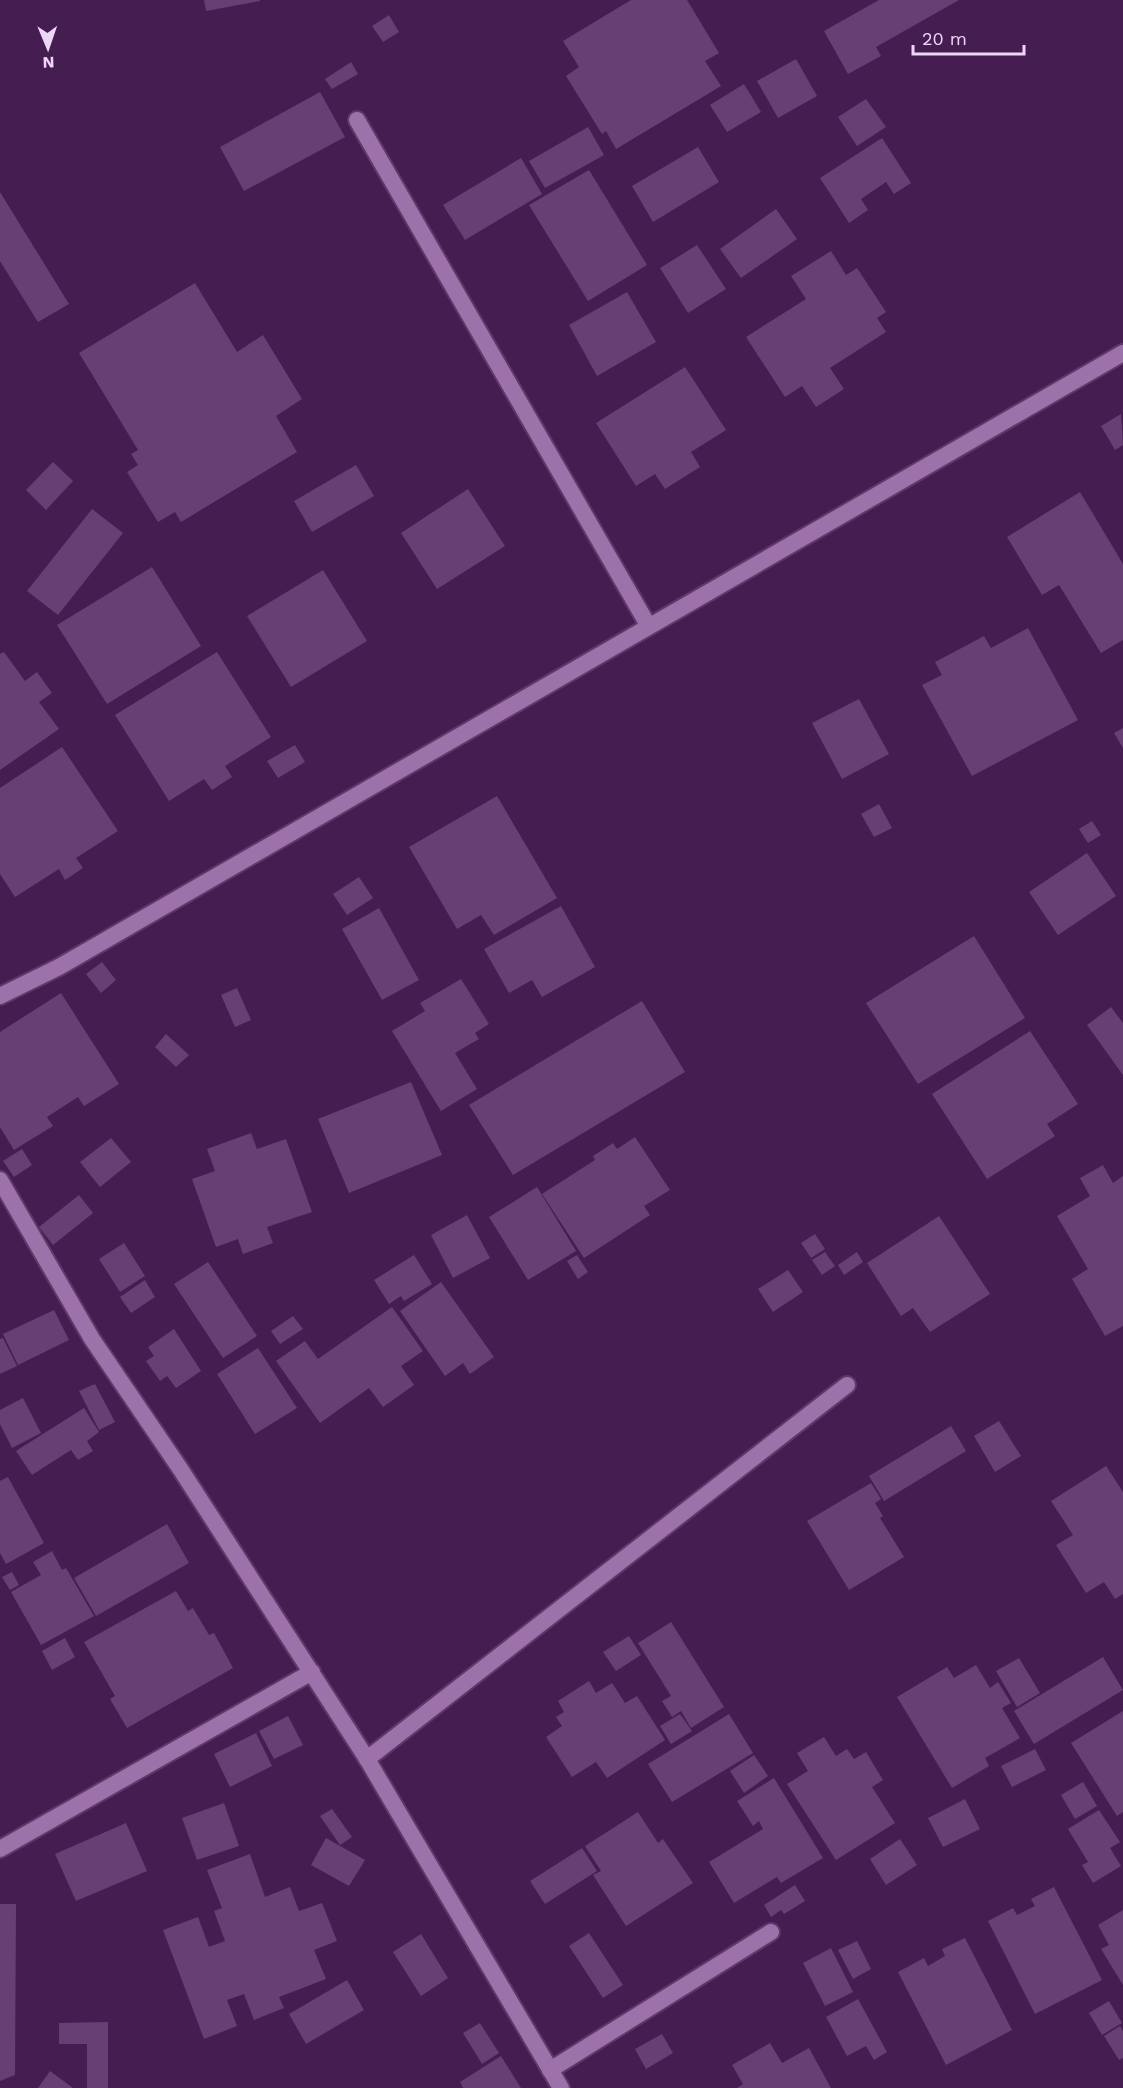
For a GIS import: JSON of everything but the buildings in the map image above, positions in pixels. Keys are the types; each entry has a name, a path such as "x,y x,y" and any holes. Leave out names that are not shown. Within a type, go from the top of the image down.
{"street":[{"path":"357,120 648,625"},
{"path":"0,996 59,967 648,625 1123,353"},
{"path":"0,1180 92,1339 181,1470 367,1759 561,2088"},
{"path":"367,1759 847,1385"},
{"path":"0,1849 312,1672"},
{"path":"550,2070 771,1932"}]}
